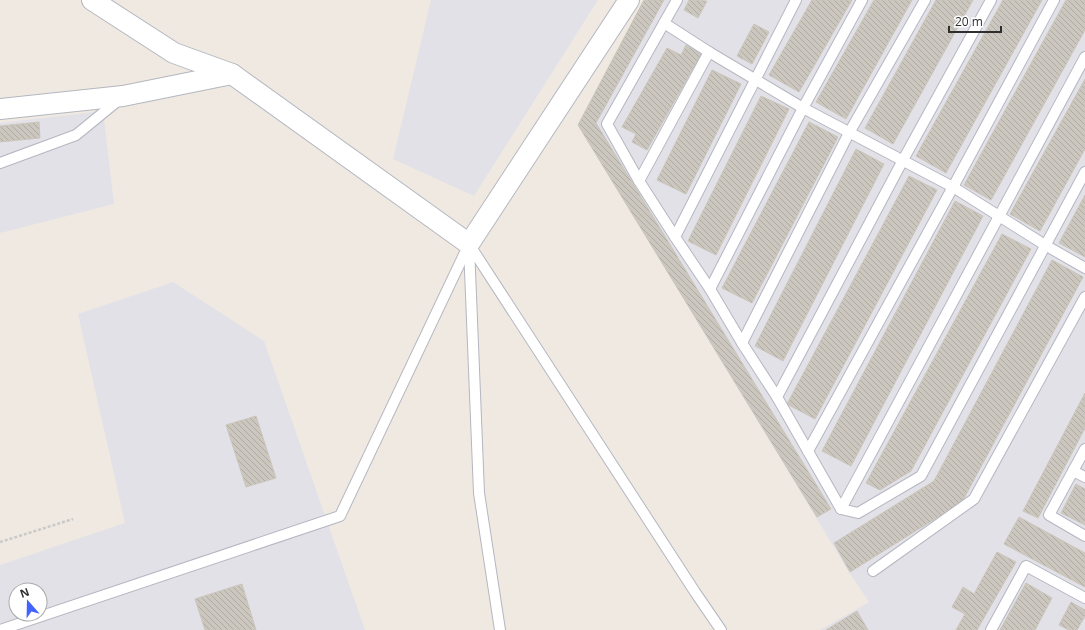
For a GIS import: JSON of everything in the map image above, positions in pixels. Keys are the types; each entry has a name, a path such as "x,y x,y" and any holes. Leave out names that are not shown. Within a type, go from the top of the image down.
{"street":[{"path":"92,0 174,53 232,74 469,244 629,0"},
{"path":"0,109 123,96 232,74"}],"lane":[{"path":"677,0 607,124 639,181 710,289 742,344 777,397 841,509 858,513 920,476 1085,172"},
{"path":"675,237 796,0"},
{"path":"710,289 862,0"},
{"path":"742,344 849,133 925,0"},
{"path":"777,397 903,160 991,0"},
{"path":"808,451 1054,0"},
{"path":"664,23 755,80 804,108 953,187 1045,246 1085,268"},
{"path":"639,181 709,52"},
{"path":"841,509 1085,57"},
{"path":"0,163 76,136 123,96"},
{"path":"0,630 340,516 469,244"},
{"path":"469,244 479,493 500,630"},
{"path":"469,244 694,592 721,630"},
{"path":"873,571 974,499 1085,297"},
{"path":"1085,449 1049,515 1085,536"},
{"path":"1073,471 1085,477"},
{"path":"991,630 1026,566 1085,598"}],"path":[{"path":"0,542 73,519"}],"shaded area":[{"path":"431,0 598,0 474,196 393,159"},
{"path":"644,0 1085,0 1085,630 820,630 869,602 849,572 578,125"},
{"path":"103,111 114,204 0,233 0,123"},
{"path":"173,282 264,341 365,630 0,630 0,565 125,523 78,314"}],"building":[{"path":"644,0 664,0 596,123 831,509 817,517 578,125"},
{"path":"689,0 707,1 698,18 684,10"},
{"path":"812,0 852,0 799,92 769,75"},
{"path":"874,0 912,0 846,119 816,102"},
{"path":"936,0 973,0 893,144 865,128"},
{"path":"1003,0 1042,0 946,173 916,156"},
{"path":"1066,0 1085,0 1085,30 991,200 964,185"},
{"path":"754,24 769,32 752,64 737,56"},
{"path":"686,45 701,54 647,150 632,142 636,134 622,127 667,48 681,55"},
{"path":"712,70 741,84 686,194 657,180"},
{"path":"1085,79 1085,149 1040,231 1010,214"},
{"path":"761,96 789,109 716,255 688,241"},
{"path":"39,122 40,138 0,142 0,126"},
{"path":"809,122 838,137 752,303 722,288"},
{"path":"856,149 884,164 783,361 755,346"},
{"path":"909,176 937,190 815,419 787,404"},
{"path":"1085,195 1085,257 1059,243"},
{"path":"955,201 983,216 851,466 822,451"},
{"path":"1002,234 1031,249 911,471 880,490 866,483"},
{"path":"1052,260 1083,277 962,502 850,572 834,543 934,481"},
{"path":"1085,393 1085,428 1038,518 1023,511"},
{"path":"256,416 276,478 246,487 226,425"},
{"path":"1076,484 1085,489 1085,525 1061,513"},
{"path":"1019,517 1085,553 1085,587 1004,544"},
{"path":"997,552 1016,562 977,630 956,630 965,614 952,607 963,587 974,594"},
{"path":"1026,583 1052,598 1035,630 1000,630"},
{"path":"242,584 256,630 205,630 195,599"},
{"path":"1071,602 1085,610 1085,616 1077,630 1069,630 1059,625"},
{"path":"857,611 868,630 826,630"}]}
